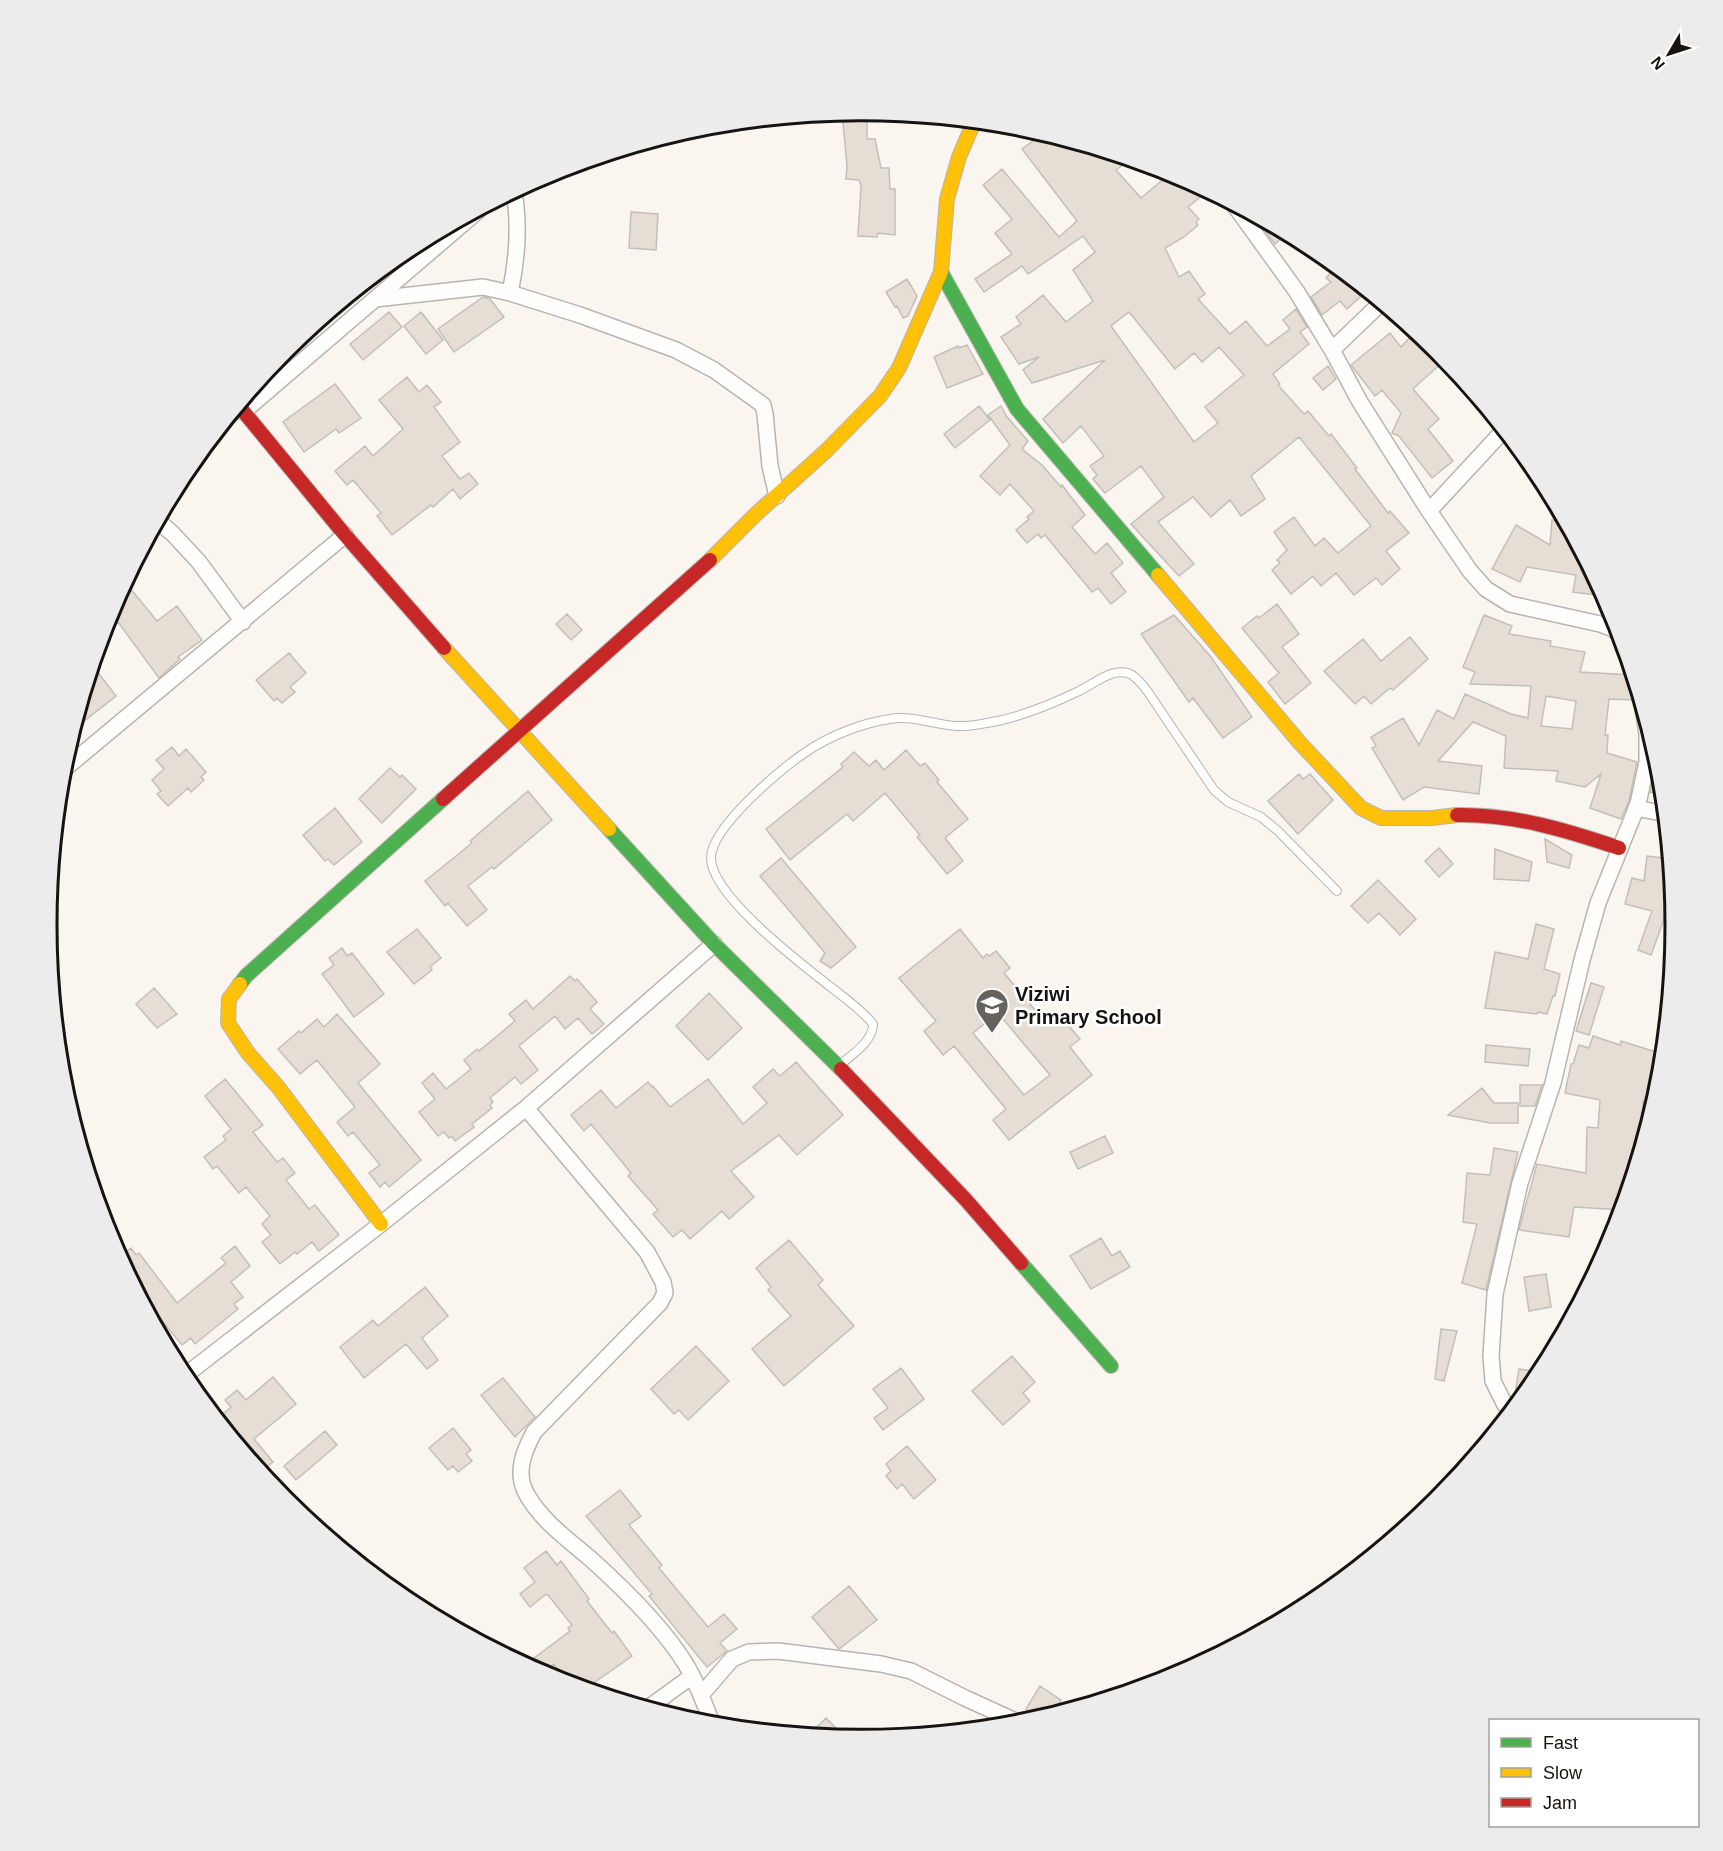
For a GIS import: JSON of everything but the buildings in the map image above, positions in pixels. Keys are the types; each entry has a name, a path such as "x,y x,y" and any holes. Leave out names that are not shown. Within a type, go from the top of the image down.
{"street":[{"path":"381,1224 278,1087 248,1053 228,1023 229,999 246,976 297,929 716,555 826,451 879,396 899,368 941,272 947,200 959,157 971,129"},
{"path":"510,293 518,227 515,200"},
{"path":"1244,218 1296,292 1332,350 1360,402 1429,511 1470,571 1486,589 1510,604 1609,628"},
{"path":"255,398 450,234"},
{"path":"941,272 1017,409 1300,743 1361,808 1381,818 1432,818 1459,815 1508,818 1575,833 1619,848"},
{"path":"375,299 483,287 580,315 676,350 714,370 763,405 768,452 777,495"},
{"path":"1332,350 1376,308"},
{"path":"243,412 409,610 714,944 839,1066 966,1200 1111,1366"},
{"path":"1429,511 1499,435"},
{"path":"164,525 199,562 243,622"},
{"path":"74,761 345,535"},
{"path":"1506,1406 1492,1381 1491,1356 1495,1294 1520,1183 1553,1083 1582,960 1598,903 1636,808 1647,762 1647,752"},
{"path":"1636,808 1658,813"},
{"path":"192,1370 526,1108 714,944"},
{"path":"526,1108 647,1252 663,1282 665,1293 660,1303 534,1432 522,1455 522,1478 526,1492 536,1507 560,1533 595,1562 639,1605 686,1664 709,1716"},
{"path":"701,1695 732,1659 749,1652 778,1651 881,1664 911,1671 1006,1717"},
{"path":"654,1703 692,1676"}],"lane":[{"path":"839,1066 866,1042 872,1033 873,1024 744,912 727,894 715,875 711,857 724,827 768,782 807,751 840,734 890,719 911,719 958,726 1004,720 1077,692 1113,673 1127,673 1136,678 1148,692 1214,790 1228,802 1261,817 1337,891"}],"traffic: fast":[{"path":"941,272 1017,409 1158,575"},
{"path":"240,984 246,976 443,799"},
{"path":"609,829 714,944 841,1069"},
{"path":"1021,1263 1111,1366"}],"traffic: slow":[{"path":"710,560 755,515 826,451 880,396 899,368 941,272 947,199 959,157 971,129"},
{"path":"1158,575 1300,743 1361,808 1381,818 1432,818 1457,815"},
{"path":"444,648 609,829"},
{"path":"240,984 229,999 228,1023 248,1053 278,1087 381,1224"}],"traffic: jam":[{"path":"243,411 345,535 444,648"},
{"path":"443,799 710,560"},
{"path":"1457,815 1498,817 1539,824 1619,848"},
{"path":"841,1069 966,1200 1021,1263"}],"place":[{"name":"Viziwi Primary School","path":"992,1034"}]}
